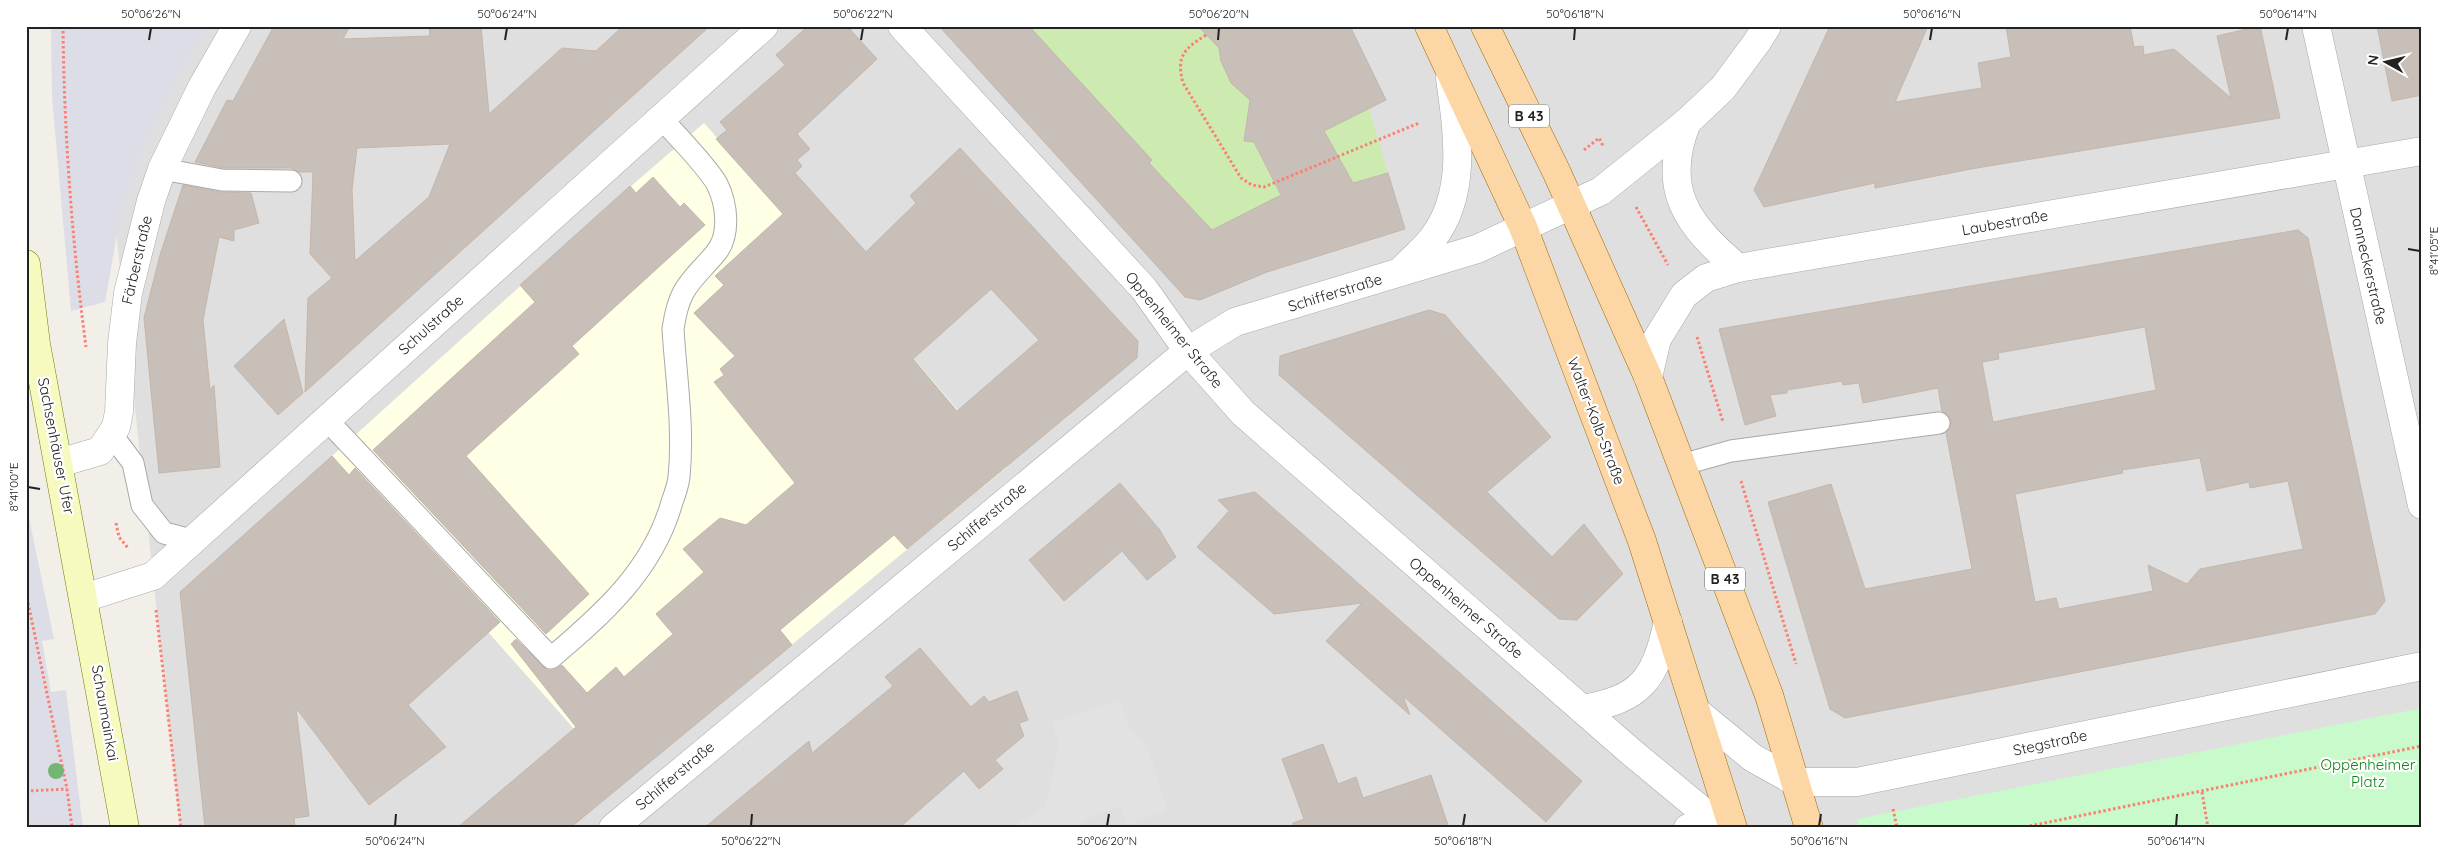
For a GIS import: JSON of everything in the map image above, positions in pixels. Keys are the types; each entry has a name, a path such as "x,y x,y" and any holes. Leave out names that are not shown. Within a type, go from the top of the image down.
{"main road":[{"name":"Walter-Kolb-Straße","path":"1428,26 1448,64 1523,228 1642,541 1696,712 1714,826"},
{"name":"B 43","path":"1485,26 1557,173 1648,378 1769,695 1810,828"},
{"name":"Sachsenhäuser Ufer","path":"26,264 36,344 84,598"},
{"name":"Schaumainkai","path":"84,598 125,828"}],"street":[{"name":"Schulstraße","path":"84,598 153,576 764,26"},
{"name":"Oppenheimer Straße","path":"902,26 1144,289 1188,351 1243,413 1714,826"},
{"name":"Schifferstraße","path":"613,828 1188,351 1235,322 1477,249 1571,207 1601,191 1620,178 1687,122 1723,88 1757,42 1766,26"},
{"name":"Danneckerstraße","path":"2316,26 2422,505"},
{"name":"Färberstraße","path":"59,462 100,451 112,435 119,412 122,343 128,293 141,236 162,170 202,87 233,33"},
{"name":"Schifferstraße","path":"1398,274 1433,238 1448,212 1456,180 1457,130 1448,64"},
{"name":"Schifferstraße","path":"1687,122 1678,144 1676,166 1680,198 1696,228 1715,249 1738,268"},
{"name":"Laubestraße","path":"1648,378 1657,339 1684,295 1706,278 1738,268 2422,151"},
{"path":"1582,709 1610,704 1632,694 1649,675 1660,656 1668,622"},
{"name":"Stegstraße","path":"1696,712 1753,758 1796,782 1857,782 2422,666"}],"lane":[{"path":"326,419 551,658 593,622 622,593 640,571 658,542 669,515 679,479 681,449 673,329 675,314 679,300 693,276 721,245 726,221 722,195 716,182 662,118"},
{"path":"162,170 222,180 291,181"},
{"path":"1681,465 1731,451 1938,423"},
{"path":"112,435 133,463 142,505 164,532 191,540"}],"path":[{"path":"63,26 64,96 80,308"},
{"path":"1206,34 1189,46 1183,54 1179,66 1183,83 1242,178 1252,185 1264,188 1419,123"},
{"path":"153,576 181,828"},
{"path":"26,593 67,789 72,828"},
{"path":"2020,828 2422,746"},
{"path":"26,791 67,789"},
{"path":"2202,792 2208,828"}],"shaded area":[{"path":"51,26 211,26 179,74 145,145 122,206 105,302 71,311 52,97"},
{"path":"94,26 2422,26 2422,828 180,828"},
{"path":"704,123 913,358 1007,467 623,784 332,456 630,187"},
{"path":"26,503 54,639 42,641 51,692 66,690 83,828 26,828"},
{"path":"1120,701 1128,726 1148,746 1167,810 1127,825 1121,807 1082,821 1083,828 1011,828 1045,808 1059,745 1052,722"}],"green space":[{"path":"1029,26 1203,26 1220,45 1221,61 1231,83 1250,98 1244,141 1254,142 1269,171 1330,141 1324,131 1369,108 1388,173 1227,223 1201,233 1189,205 1149,163 1152,160 1087,89 1083,92"},
{"name":"Oppenheimer Platz","path":"2422,708 2422,828 1859,828 1857,819"}],"building":[{"path":"274,26 350,26 343,39 430,36 429,26 481,26 489,114 562,48 596,51 623,26 710,26 305,392 308,298 332,278 310,254 313,172 299,172 291,168 223,168 195,162 227,100 233,101","holes":["450,144 429,197 355,261 352,189 357,148"]},
{"path":"808,26 847,26 877,59 797,134 810,149 797,160 802,166 795,173 866,252 916,203 910,196 960,148 1138,341 1137,358 907,549 894,535 780,630 792,645 570,828 457,828 576,727 511,644 516,639 547,670 554,670 562,665 587,693 616,667 624,677 673,634 656,614 704,572 683,549 720,518 746,525 795,483 714,382 724,375 720,369 735,356 694,313 724,285 715,276 783,214 716,139 727,130 720,122 785,65 776,55","holes":["991,289 1039,340 957,411 913,359"]},
{"path":"939,26 1029,26 1152,160 1149,163 1212,230 1281,195 1254,142 1244,141 1250,100 1231,83 1221,61 1219,48 1198,26 1350,26 1386,100 1324,131 1353,183 1388,173 1405,229 1267,272 1200,300 1185,297"},
{"path":"1830,26 1928,26 1895,102 1982,88 1978,63 2011,57 2006,26 2130,26 2134,47 2143,46 2144,55 2174,49 2231,98 2217,36 2260,26 2280,118 1971,169 1875,188 1875,183 1764,207 1754,190"},
{"path":"2377,26 2422,26 2422,95 2392,101"},
{"path":"653,177 680,207 684,203 705,225 572,346 579,354 466,456 589,594 546,634 373,450 535,302 520,285 630,186 636,193"},
{"path":"183,185 220,192 251,193 259,223 234,230 234,241 219,237 203,320 210,390 214,385 220,467 159,473 144,318 160,255"},
{"path":"2298,230 2308,238 2385,601 2375,614 1845,718 1830,709 1768,502 1831,484 1865,589 1972,569 1946,433 1950,428 1951,421 1949,415 1942,411 1938,388 1863,403 1859,383 1843,385 1842,381 1787,390 1787,393 1770,395 1776,416 1745,425 1719,329","holes":["2145,327 2156,390 1993,422 1982,362 1999,359 1998,353","2200,458 2207,491 2249,482 2250,488 2288,481 2303,549 2200,569 2187,584 2148,565 2153,591 2059,609 2056,598 2035,602 2015,494 2123,473 2122,470"]},
{"path":"1429,310 1445,315 1551,437 1487,492 1552,557 1584,524 1623,574 1577,620 1559,619 1279,375 1280,356"},
{"path":"284,319 303,393 278,415 234,366"},
{"path":"332,456 349,475 355,468 500,622 408,705 446,747 369,805 296,708 309,816 294,818 295,828 205,828 180,592"},
{"path":"1120,483 1159,529 1176,557 1147,580 1122,551 1064,601 1029,560"},
{"path":"1255,492 1582,781 1546,822 1403,696 1410,715 1326,641 1362,603 1274,614 1197,547 1229,511 1218,500"},
{"path":"920,648 971,707 984,696 989,702 1017,691 1028,720 1019,723 1024,736 995,760 1003,769 979,789 964,771 899,828 704,828 809,741 812,753 893,686 885,677"},
{"path":"1323,744 1338,784 1356,777 1363,798 1431,775 1449,828 1293,828 1293,823 1304,819 1282,759"}]}
